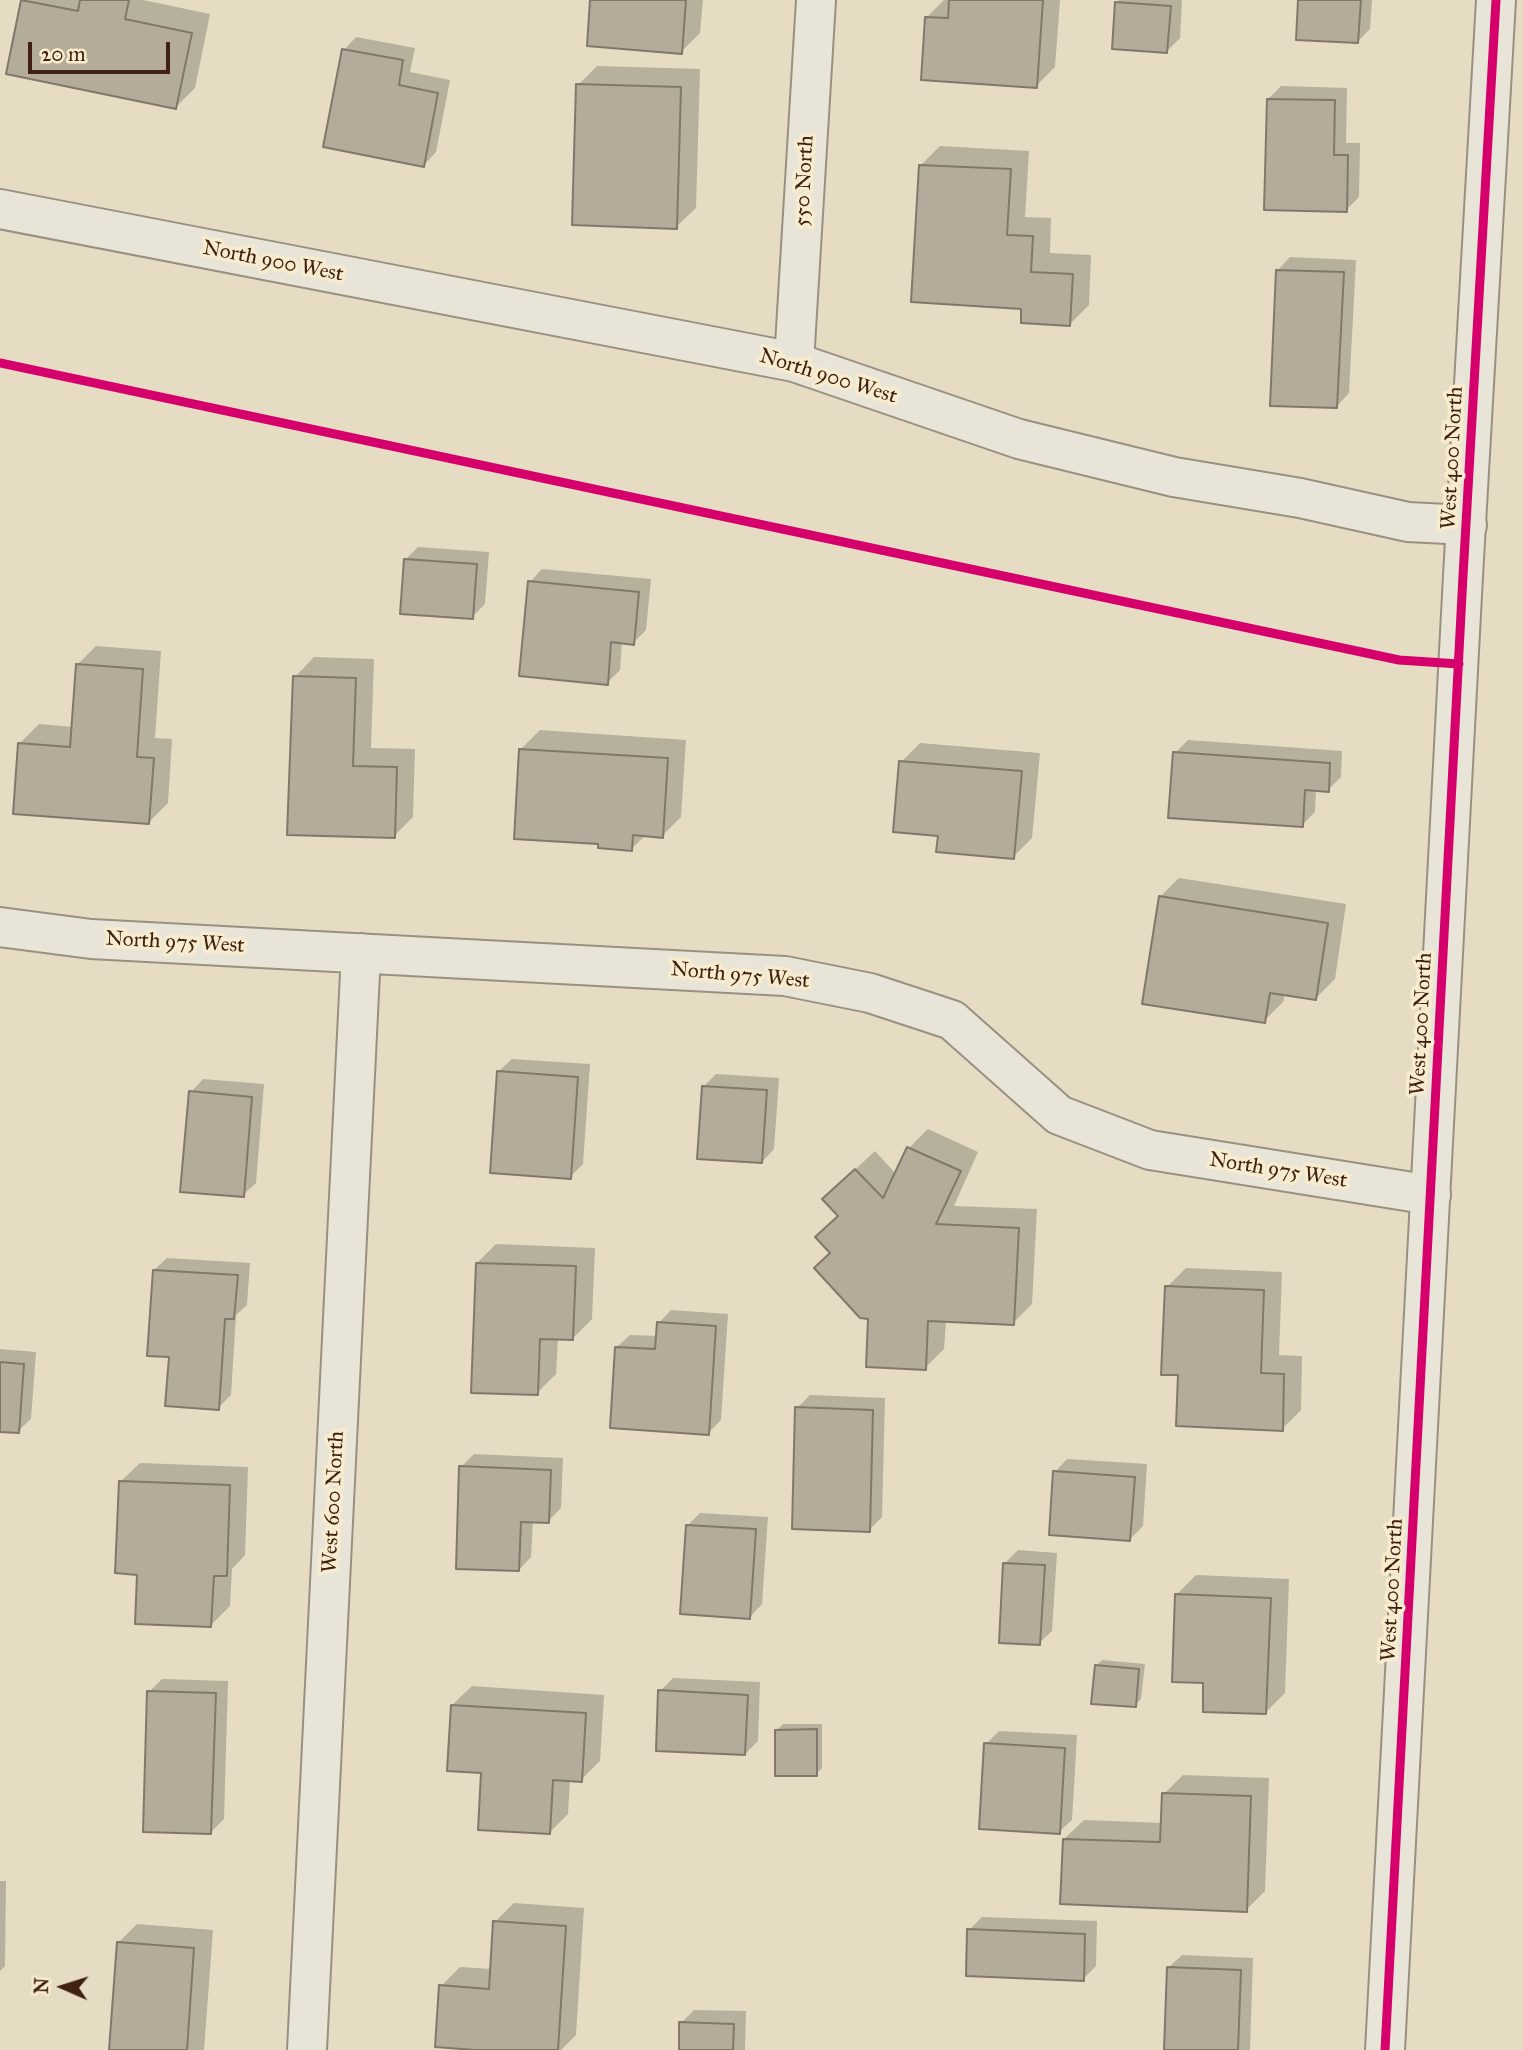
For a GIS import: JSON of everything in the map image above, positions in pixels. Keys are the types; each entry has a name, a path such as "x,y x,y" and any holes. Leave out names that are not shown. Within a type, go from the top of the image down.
{"street":[{"name":"550 North","path":"794,362 816,0"},
{"name":"West 400 North","path":"1385,2050 1496,0"},
{"name":"North 900 West","path":"0,209 794,362 1019,439 1174,477 1300,498 1408,522 1467,526"},
{"name":"North 975 West","path":"0,927 91,939 785,976 870,993 952,1020 1059,1115 1150,1150 1431,1195"},
{"name":"West 600 North","path":"307,2050 361,953"}],"building":[{"path":"21,0 78,11 80,0 129,0 125,19 192,33 176,109 6,74"},
{"path":"590,0 686,0 682,54 587,46"},
{"path":"949,0 1043,0 1037,88 921,80 925,17 948,18"},
{"path":"1298,0 1361,0 1358,43 1296,40"},
{"path":"1115,2 1171,6 1167,53 1112,49"},
{"path":"342,49 403,60 399,85 438,93 424,167 323,147"},
{"path":"576,84 681,87 677,229 572,225"},
{"path":"1267,99 1335,100 1334,155 1348,155 1347,212 1264,210"},
{"path":"919,165 1011,169 1007,235 1033,236 1031,272 1073,274 1070,326 1021,323 1021,309 911,302"},
{"path":"1276,270 1344,272 1337,408 1270,406"},
{"path":"404,559 477,564 473,619 400,614"},
{"path":"528,581 639,592 634,645 611,642 608,685 519,676"},
{"path":"76,664 143,669 137,757 154,758 149,824 13,814 18,743 70,747"},
{"path":"293,676 356,678 353,766 397,767 395,838 287,835"},
{"path":"519,749 668,758 663,838 633,835 632,851 598,848 598,844 514,839"},
{"path":"1173,752 1330,763 1329,792 1305,790 1303,827 1168,818"},
{"path":"899,761 1022,771 1014,859 936,852 938,836 893,832"},
{"path":"1159,896 1328,923 1316,1000 1270,993 1265,1023 1142,1004"},
{"path":"497,1071 578,1077 571,1179 490,1173"},
{"path":"702,1086 767,1090 762,1163 697,1159"},
{"path":"189,1091 252,1097 244,1197 180,1192"},
{"path":"907,1147 961,1171 936,1224 1019,1228 1014,1325 928,1321 926,1370 866,1367 868,1319 860,1318 814,1268 830,1253 815,1237 838,1216 822,1199 855,1169 883,1198"},
{"path":"476,1263 576,1266 573,1340 540,1339 538,1395 471,1393"},
{"path":"153,1270 238,1275 234,1319 225,1319 219,1410 165,1406 169,1357 147,1356"},
{"path":"1165,1286 1264,1290 1261,1373 1284,1374 1283,1431 1176,1426 1178,1375 1161,1375"},
{"path":"657,1322 716,1326 709,1435 610,1428 615,1347 655,1349"},
{"path":"0,1362 24,1364 19,1433 0,1432"},
{"path":"795,1407 873,1410 870,1532 792,1529"},
{"path":"459,1466 551,1470 549,1523 521,1522 519,1571 456,1569"},
{"path":"1053,1471 1135,1477 1130,1541 1049,1535"},
{"path":"119,1481 230,1485 227,1576 214,1576 211,1627 135,1624 137,1575 115,1573"},
{"path":"686,1525 756,1529 750,1619 680,1614"},
{"path":"1003,1563 1045,1565 1040,1645 999,1643"},
{"path":"1175,1594 1271,1598 1266,1714 1203,1712 1203,1683 1172,1682"},
{"path":"1095,1665 1139,1669 1136,1707 1091,1704"},
{"path":"658,1690 748,1695 745,1755 656,1751"},
{"path":"147,1691 216,1693 211,1834 143,1832"},
{"path":"451,1705 586,1713 582,1782 553,1780 550,1834 478,1830 481,1773 447,1771"},
{"path":"817,1729 817,1776 775,1776 775,1730"},
{"path":"984,1743 1065,1748 1060,1834 979,1829"},
{"path":"1162,1793 1251,1796 1247,1912 1060,1904 1063,1839 1160,1842"},
{"path":"493,1921 566,1926 558,2050 435,2047 439,1985 489,1989"},
{"path":"967,1929 1085,1934 1084,1981 966,1976"},
{"path":"117,1942 194,1948 187,2050 109,2050"},
{"path":"1167,1967 1241,1970 1238,2050 1164,2050"},
{"path":"679,2022 734,2024 733,2050 679,2050"}],"cycle path":[{"path":"1385,2050 1496,0"},
{"path":"0,363 1399,660 1459,664"}]}
